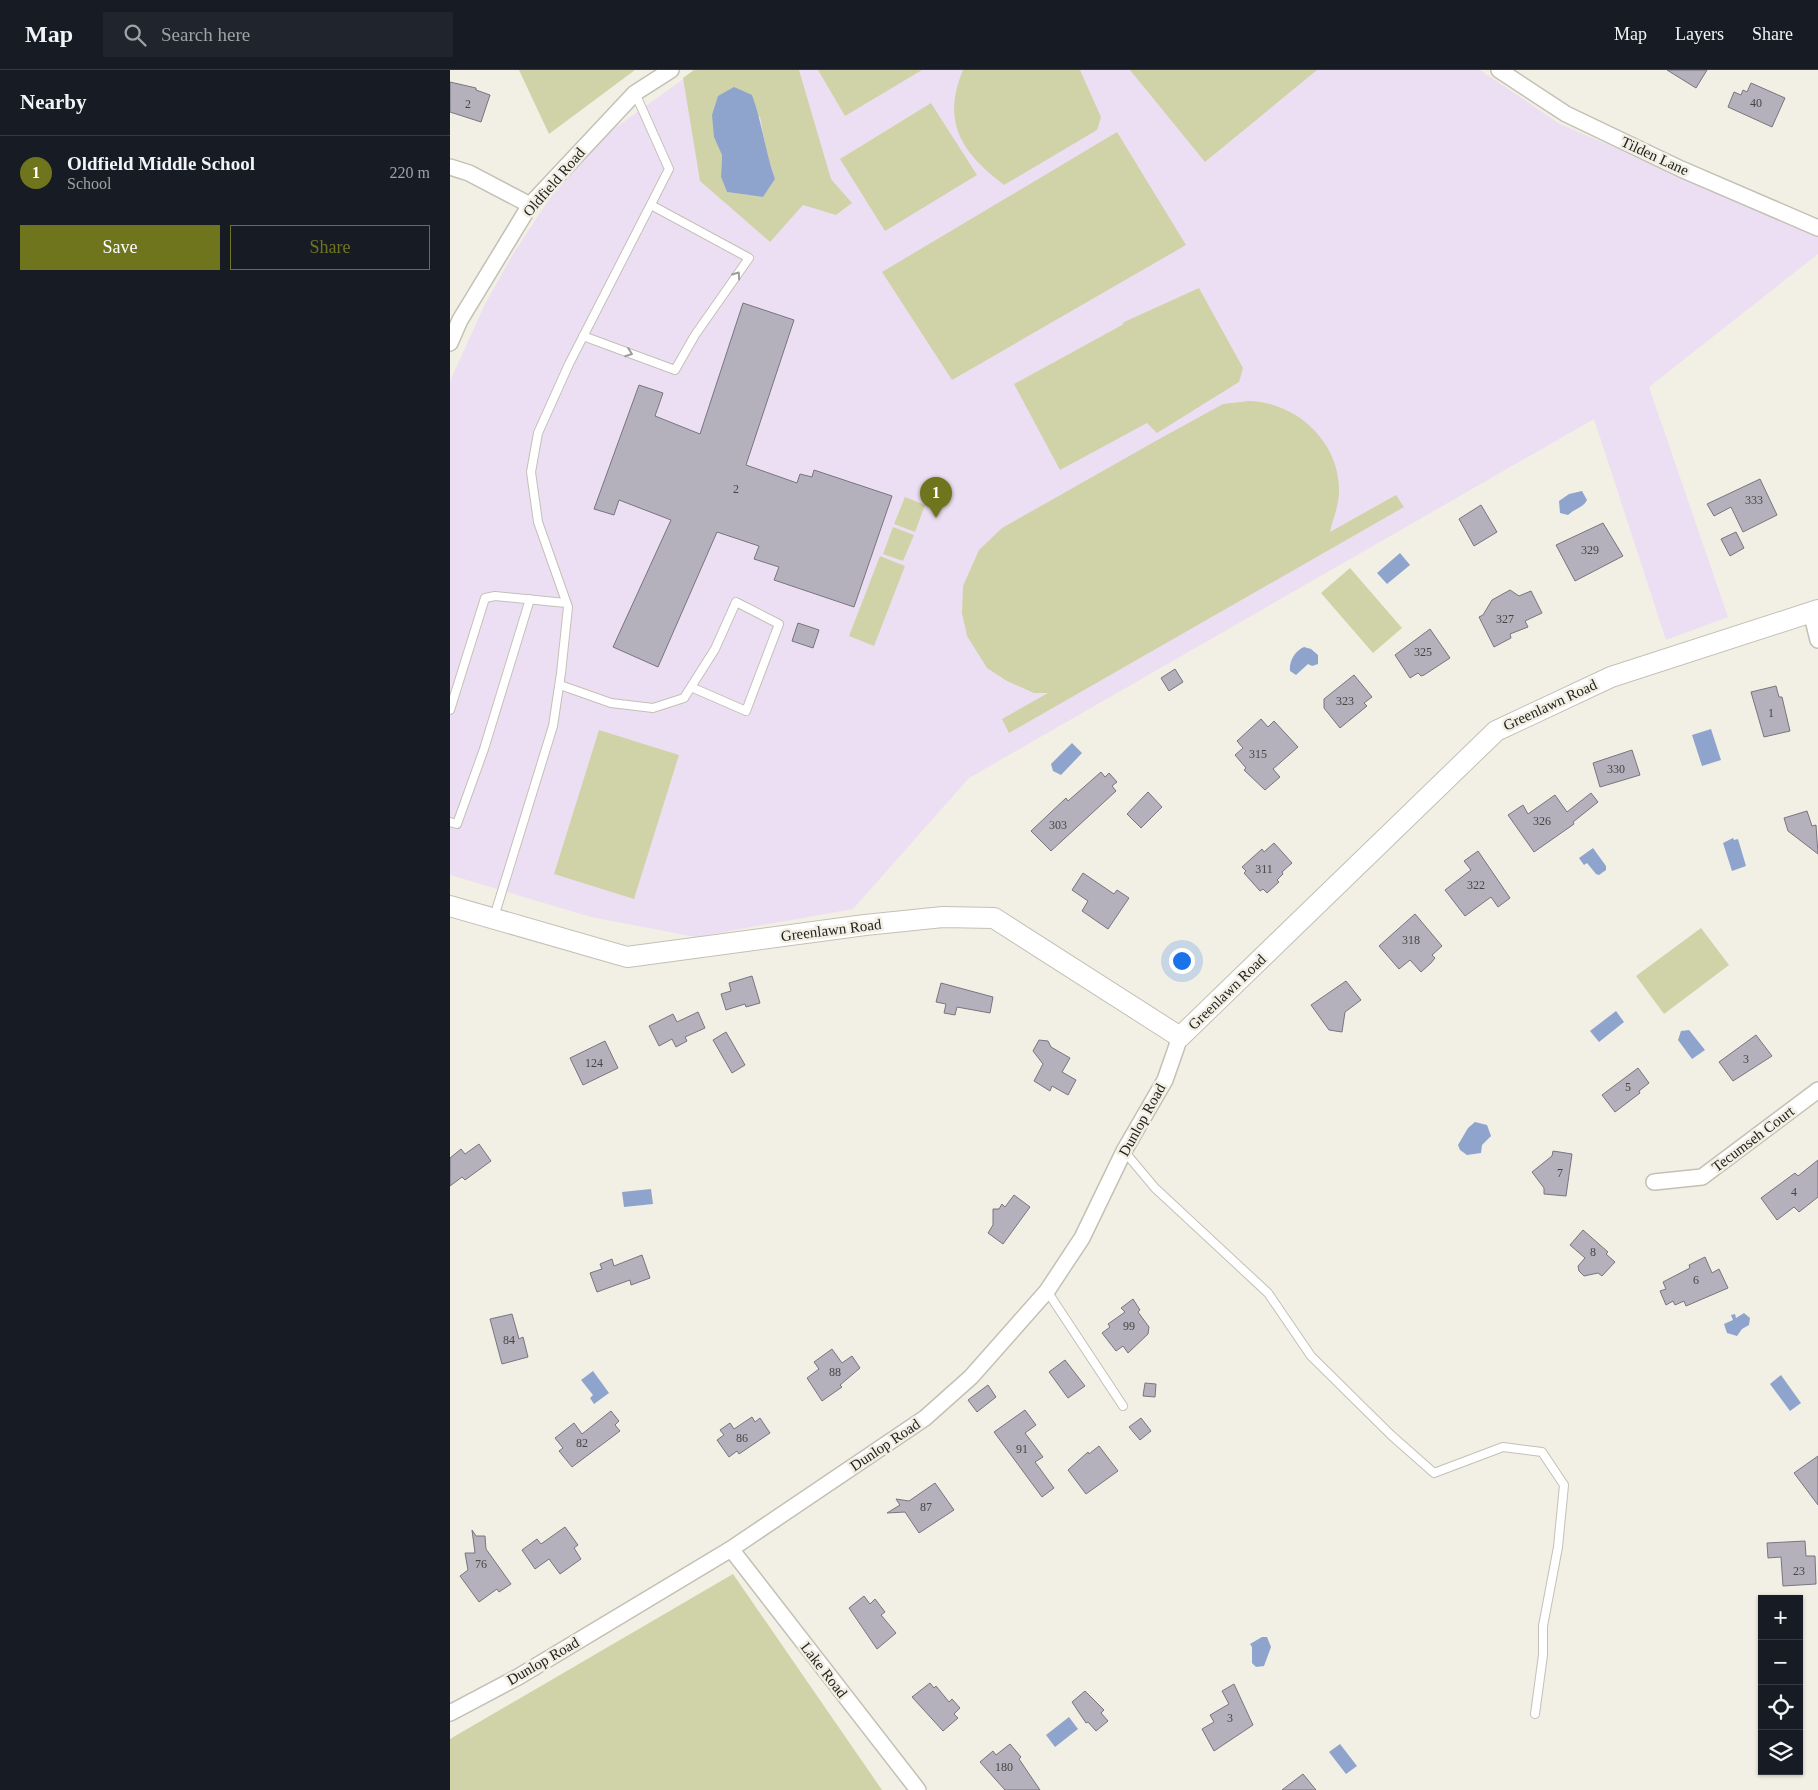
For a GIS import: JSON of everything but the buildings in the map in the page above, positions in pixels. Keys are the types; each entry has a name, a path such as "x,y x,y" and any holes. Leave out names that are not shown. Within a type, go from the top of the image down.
{"main road":[{"name":"Greenlawn Road","path":"450,906 627,957 865,925 943,917 994,918 1180,1037 1496,731 1611,677 1815,611"}],"street":[{"name":"Oldfield Road","path":"450,343 460,320 530,205 635,93 671,70"},
{"name":"Tilden Lane","path":"1499,70 1566,114 1681,169 1818,228"},
{"path":"450,167 469,173 530,205"},
{"path":"1815,611 1818,640"},
{"name":"Dunlop Road","path":"450,1713 518,1677 731,1549 925,1418 971,1377 1047,1291 1082,1238 1124,1151 1165,1080 1180,1037"},
{"name":"Tecumseh Court","path":"1654,1182 1702,1177 1818,1090"},
{"name":"Lake Road","path":"731,1549 918,1790"}],"lane":[{"path":"494,918 553,726 560,684 566,603 538,522 531,472 538,433 583,336 669,170 635,93"},
{"path":"583,336 675,370 695,335 749,258 651,205"},
{"path":"450,710 485,598 495,596 566,603"},
{"path":"450,822 457,824 484,749 530,599"},
{"path":"560,684 611,703 653,708 684,698 715,649 736,602 779,624 746,711 691,687"},
{"path":"1124,1151 1155,1188 1268,1293 1311,1356 1391,1435 1434,1473 1503,1447 1542,1452 1564,1485 1558,1547 1543,1626 1543,1655 1535,1714"},
{"path":"1047,1291 1122,1406"}],"shaded area":[{"path":"696,70 1480,70 1560,124 1818,235 1818,254 1649,387 1728,617 1666,640 1594,419 969,778 853,909 696,937 591,917 450,875 450,381 485,304 513,254 554,192 601,138"}],"green space":[{"path":"519,70 635,70 549,134"},
{"path":"694,70 799,70 831,179 852,203 836,215 803,205 770,242 700,181 683,78","holes":["760,116 766,151 775,179 763,197 727,192 721,177 722,155"]},
{"path":"818,70 922,70 845,116"},
{"path":"963,70 1080,70 1101,117 1097,130 1004,185 989,173 967,149 955,121 954,106"},
{"path":"1130,70 1317,70 1205,162"},
{"path":"931,103 977,175 885,231 840,159"},
{"path":"1117,132 1186,245 952,380 882,272"},
{"path":"1199,288 1243,368 1239,382 1157,433 1147,423 1060,470 1014,384 1122,325 1124,322"},
{"path":"1249,401 1266,403 1298,417 1312,428 1323,441 1332,456 1337,473 1339,491 1330,532 1396,495 1404,507 1009,733 1002,719 1048,693 1034,693 1007,681 987,668 967,636 962,613 963,586 979,550 1002,528 1161,438 1223,404"},
{"path":"905,497 925,505 915,532 894,524"},
{"path":"893,527 914,535 903,561 883,554"},
{"path":"880,556 905,566 874,646 849,636"},
{"path":"1350,568 1402,628 1373,653 1321,593"},
{"path":"599,730 679,755 634,899 554,874"},
{"path":"1701,928 1729,965 1664,1014 1636,976"},
{"path":"733,1574 882,1790 450,1790 450,1739"}],"water":[{"path":"734,87 752,95 775,179 763,197 727,192 721,177 722,155 714,137 712,115 718,96"},
{"path":"1582,491 1587,500 1583,505 1568,515 1560,513 1559,501 1569,494"},
{"path":"1400,553 1410,565 1387,584 1377,573"},
{"path":"1304,647 1311,649 1318,655 1318,664 1312,666 1308,664 1296,675 1290,671 1290,664 1295,654"},
{"path":"1711,729 1721,760 1702,766 1692,735"},
{"path":"1072,743 1082,753 1061,775 1053,771 1051,764"},
{"path":"1733,838 1734,840 1738,839 1746,866 1732,871 1723,843"},
{"path":"1593,848 1606,866 1606,870 1599,875 1587,863 1584,865 1579,858"},
{"path":"1616,1011 1624,1022 1599,1042 1590,1031"},
{"path":"1689,1030 1705,1050 1692,1059 1678,1040 1681,1031"},
{"path":"1475,1122 1487,1125 1491,1136 1482,1145 1481,1153 1467,1155 1460,1150 1458,1145 1468,1128"},
{"path":"651,1189 653,1204 624,1207 622,1192"},
{"path":"1744,1313 1750,1318 1749,1325 1742,1329 1737,1336 1727,1333 1724,1324 1733,1320 1731,1315 1735,1314 1736,1318"},
{"path":"593,1371 609,1393 594,1404 590,1398 593,1395 581,1380"},
{"path":"1781,1375 1801,1403 1790,1411 1770,1384"},
{"path":"1262,1637 1267,1637 1271,1647 1264,1666 1256,1667 1252,1663 1252,1647 1250,1644"},
{"path":"1069,1717 1078,1729 1055,1747 1046,1735"},
{"path":"1340,1744 1357,1766 1346,1774 1329,1752"}],"place":[{"name":"Oldfield Middle School","path":"936,518"}]}
